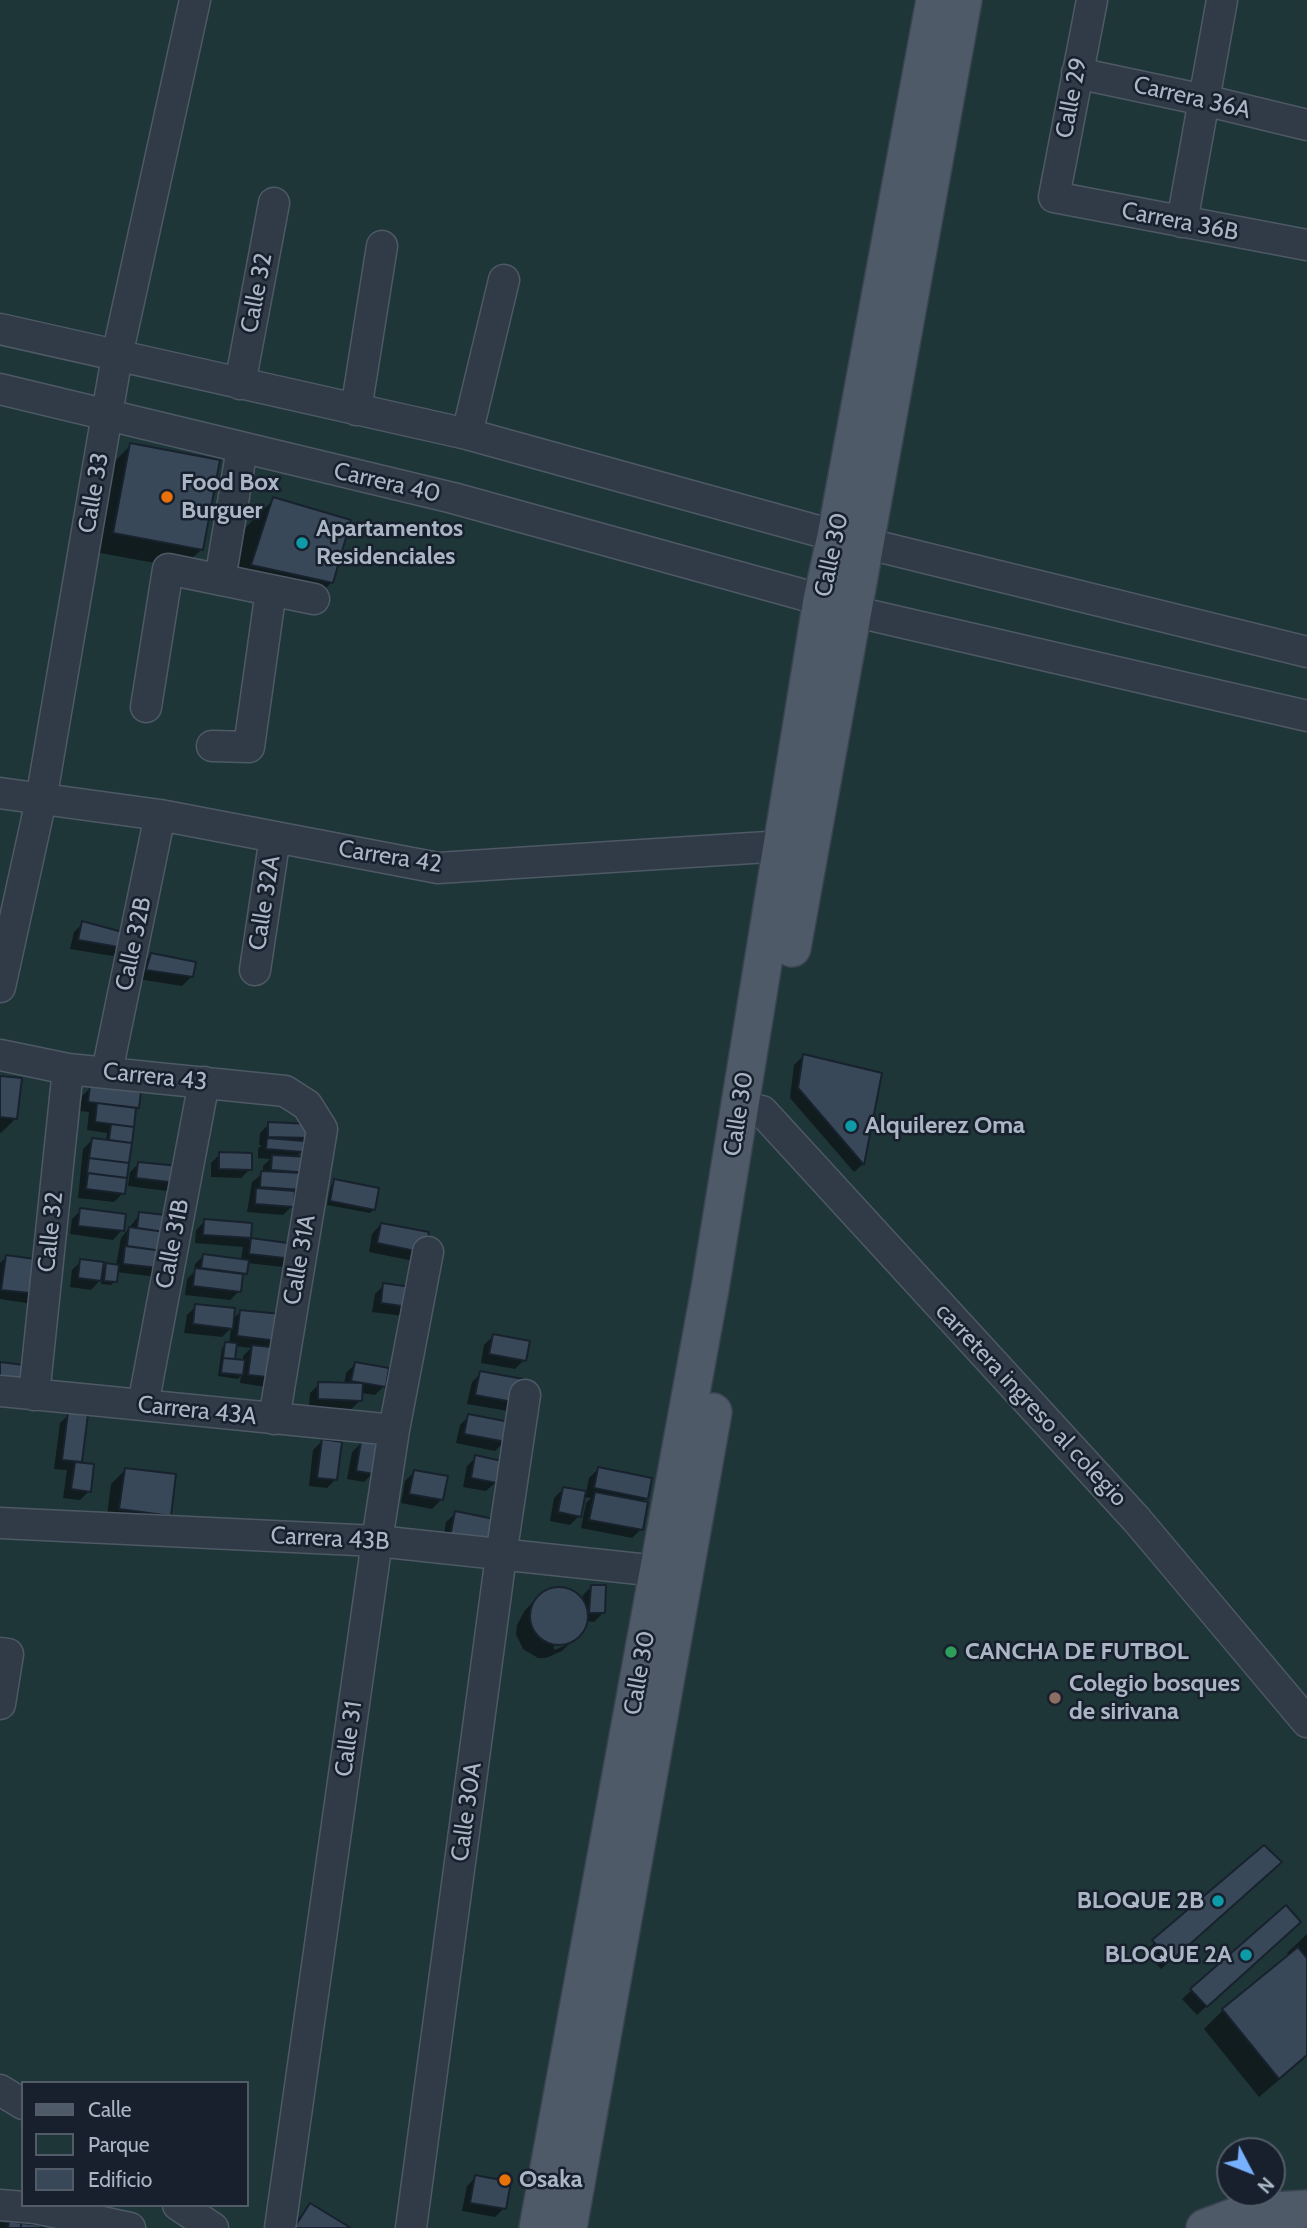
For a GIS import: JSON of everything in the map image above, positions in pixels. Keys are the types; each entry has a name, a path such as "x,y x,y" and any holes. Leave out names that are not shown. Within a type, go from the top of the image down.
{"main road":[{"name":"Calle 30","path":"851,539 935,0"},
{"name":"Calle 30","path":"568,2228 695,1522 751,1110 783,846 837,606 963,0"},
{"name":"Calle 30","path":"538,2228 710,1289 751,1110 837,606"},
{"path":"1205,2228 1245,2213 1307,2209"}],"street":[{"name":"Calle 33","path":"0,987 41,800 117,356 195,0"},
{"name":"Calle 29","path":"1054,197 1092,0"},
{"path":"1182,222 1222,0"},
{"name":"Carrera 36A","path":"1077,73 1307,125"},
{"name":"Carrera 36B","path":"1054,197 1307,245"},
{"name":"Calle 32","path":"240,384 274,203"},
{"path":"356,410 382,246"},
{"path":"467,434 504,280"},
{"path":"0,329 467,434 851,539 1307,652"},
{"name":"Carrera 40","path":"0,389 453,498 837,606 1307,716"},
{"path":"220,580 242,449"},
{"path":"146,707 168,569 314,599"},
{"path":"212,746 249,747 271,590"},
{"name":"Carrera 42","path":"0,793 160,815 438,868 783,846"},
{"name":"Calle 32B","path":"107,1072 160,815"},
{"name":"Calle 32A","path":"254,970 275,837"},
{"name":"Carrera 43","path":"0,1055 68,1069 285,1091 307,1105"},
{"name":"Calle 32","path":"34,1395 68,1069"},
{"name":"Calle 31B","path":"143,1405 204,1082"},
{"name":"Calle 31A","path":"274,1419 322,1129 307,1105"},
{"name":"carretera ingreso al colegio","path":"751,1110 1137,1520 1307,1722"},
{"name":"Calle 31","path":"280,2228 377,1541 394,1430 428,1252"},
{"name":"Carrera 43A","path":"0,1391 394,1430"},
{"name":"Calle 30A","path":"411,2228 525,1395"},
{"name":"Carrera 43B","path":"0,1523 377,1541 658,1571"},
{"path":"0,1704 4,1654"},
{"path":"0,2090 21,2103"},
{"path":"0,2204 21,2205"},
{"path":"40,2207 131,2228"},
{"path":"181,2214 213,2228"}],"green space":[{"path":"0,0 1307,0 1307,2228 0,2228"}],"building":[{"name":"Food Box Burguer","path":"130,443 220,460 203,550 113,533"},
{"name":"Apartamentos Residenciales","path":"273,497 351,520 333,583 251,565"},
{"path":"82,921 126,933 124,948 78,940"},
{"path":"151,953 196,962 193,977 146,970"},
{"name":"Alquilerez Oma","path":"803,1054 882,1073 864,1165 798,1088"},
{"path":"0,1076 22,1078 17,1119 0,1117"},
{"path":"90,1085 141,1092 139,1108 88,1102"},
{"path":"97,1103 136,1108 134,1127 95,1122"},
{"path":"268,1122 311,1124 310,1138 268,1137"},
{"path":"111,1124 134,1127 132,1143 109,1140"},
{"path":"92,1138 132,1143 129,1163 89,1158"},
{"path":"267,1138 304,1141 303,1152 266,1149"},
{"path":"219,1152 252,1153 252,1170 219,1169"},
{"path":"272,1155 311,1157 310,1173 271,1170"},
{"path":"89,1158 129,1163 127,1178 87,1173"},
{"path":"138,1162 179,1166 177,1183 136,1178"},
{"path":"261,1171 303,1173 302,1190 260,1187"},
{"path":"88,1173 127,1178 125,1194 86,1189"},
{"path":"334,1179 379,1188 375,1210 330,1201"},
{"path":"256,1188 295,1191 294,1207 255,1204"},
{"path":"80,1208 126,1214 124,1231 78,1226"},
{"path":"139,1212 174,1216 172,1233 137,1228"},
{"path":"204,1219 252,1223 251,1238 203,1235"},
{"path":"381,1223 429,1232 425,1253 377,1243"},
{"path":"129,1227 172,1233 170,1252 127,1246"},
{"path":"251,1238 295,1244 293,1259 249,1254"},
{"path":"125,1246 170,1252 168,1269 123,1264"},
{"path":"203,1254 249,1260 247,1274 201,1268"},
{"path":"6,1255 42,1260 38,1294 1,1290"},
{"path":"80,1259 104,1262 101,1281 78,1278"},
{"path":"106,1263 119,1265 117,1282 104,1281"},
{"path":"195,1268 243,1274 241,1292 193,1286"},
{"path":"383,1283 418,1288 415,1308 381,1303"},
{"path":"195,1304 235,1308 233,1329 193,1324"},
{"path":"240,1310 281,1314 278,1341 237,1336"},
{"path":"493,1334 530,1341 526,1361 489,1354"},
{"path":"225,1342 237,1343 235,1359 223,1358"},
{"path":"252,1345 280,1348 277,1378 248,1375"},
{"path":"223,1358 245,1360 243,1375 221,1373"},
{"path":"0,1362 32,1366 30,1385 0,1382"},
{"path":"355,1362 389,1368 386,1387 351,1381"},
{"path":"480,1371 523,1379 518,1403 475,1395"},
{"path":"318,1382 363,1383 362,1401 318,1399"},
{"path":"68,1412 88,1414 82,1462 62,1460"},
{"path":"468,1414 510,1422 506,1442 464,1434"},
{"path":"322,1439 342,1442 337,1480 317,1478"},
{"path":"361,1441 379,1444 374,1474 356,1471"},
{"path":"475,1455 502,1461 497,1483 471,1478"},
{"path":"75,1462 94,1464 91,1492 71,1489"},
{"path":"598,1467 652,1478 648,1499 594,1488"},
{"path":"125,1468 176,1474 171,1516 119,1509"},
{"path":"414,1470 448,1476 443,1500 409,1494"},
{"path":"563,1487 586,1491 581,1517 558,1512"},
{"path":"595,1492 648,1502 643,1530 589,1520"},
{"path":"455,1511 499,1520 493,1545 450,1537"},
{"path":"591,1585 606,1585 605,1613 589,1613"},
{"path":"559,1587 570,1589 583,1600 588,1616 586,1627 575,1640 559,1645 548,1643 535,1632 530,1616 532,1605 543,1592"},
{"name":"BLOQUE 2B","path":"1264,1845 1282,1862 1171,1961 1152,1940"},
{"name":"BLOQUE 2A","path":"1286,1905 1301,1922 1207,2007 1190,1989"},
{"path":"1298,1947 1307,1958 1307,2055 1279,2079 1222,2009"},
{"path":"475,2175 511,2182 506,2209 470,2203"},
{"path":"310,2203 351,2228 294,2228"},
{"path":"9,2221 21,2223 21,2228 8,2228"},
{"path":"21,2223 41,2225 40,2228 21,2228"}],"place":[{"name":"Food Box Burguer","path":"167,497"},
{"name":"Apartamentos Residenciales","path":"302,543"},
{"name":"Alquilerez Oma","path":"851,1126"},
{"name":"CANCHA DE FUTBOL","path":"951,1652"},
{"name":"Colegio bosques de sirivana","path":"1055,1698"},
{"name":"BLOQUE 2B","path":"1218,1901"},
{"name":"BLOQUE 2A","path":"1246,1955"},
{"name":"Osaka","path":"505,2180"}]}
